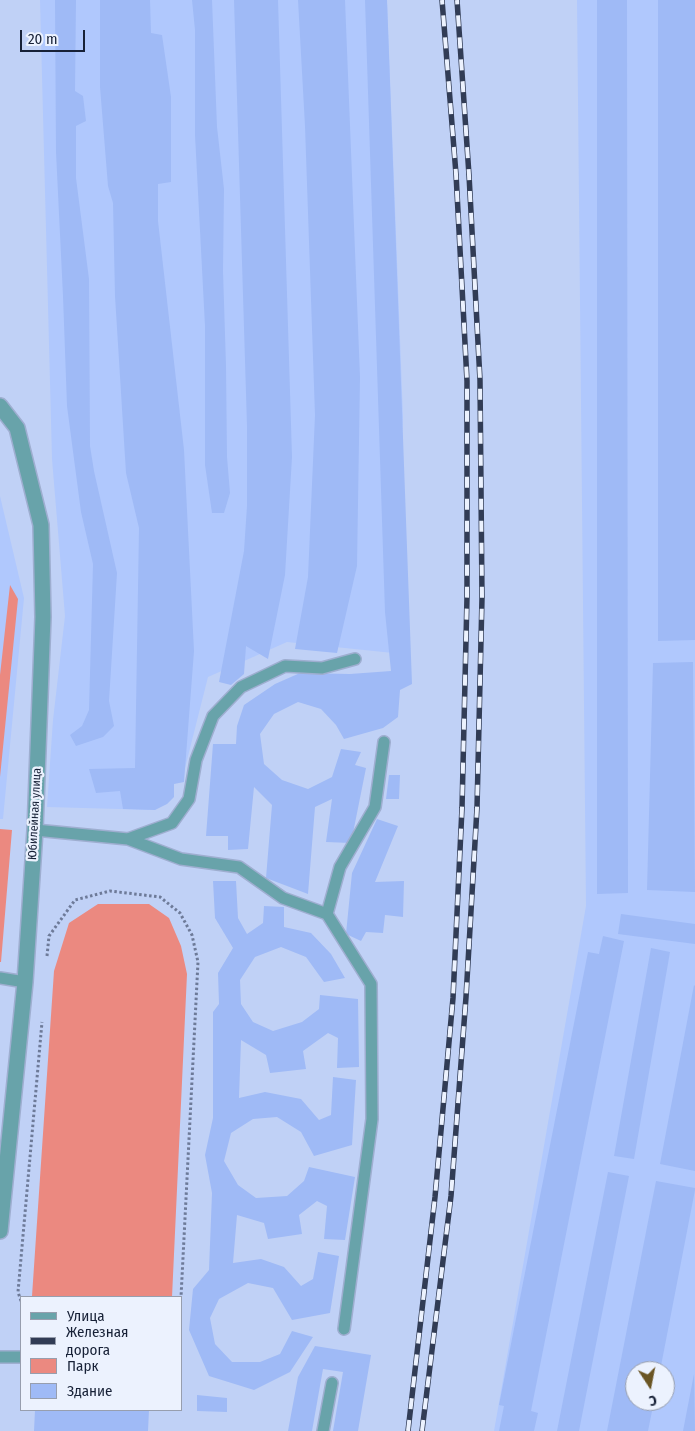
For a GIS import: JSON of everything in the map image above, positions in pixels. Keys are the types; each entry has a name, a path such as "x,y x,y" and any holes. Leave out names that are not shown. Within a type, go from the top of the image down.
{"street":[{"name":"Юбилейная улица","path":"0,406 17,428 41,525 43,617 35,830 25,982 0,1230"}],"lane":[{"path":"128,839 172,823 189,799 196,760 213,716 241,687 285,666 322,668 355,659"},
{"path":"327,914 340,867 374,807 384,742"},
{"path":"35,830 128,839 181,859 239,867 283,898 327,914 371,984 372,1118 344,1329"},
{"path":"0,978 25,982"},
{"path":"0,1357 20,1357"},
{"path":"323,1431 332,1383"}],"path":[{"path":"47,956 49,936 75,900 110,892 160,898 180,913 192,935 198,962 181,1296"},
{"path":"20,1298 18,1292 42,1016"}],"shaded area":[{"path":"40,0 387,0 403,417 393,653 287,642 208,677 185,768 155,810 47,807 53,720 65,616 52,459"},
{"path":"577,0 695,0 695,1431 494,1431 586,906"},
{"path":"0,496 24,598 3,819 0,819"}],"green space":[{"path":"10,585 18,599 0,777 0,675"},
{"path":"0,829 12,830 1,962 0,962"},
{"path":"98,904 149,904 169,918 181,946 187,974 172,1296 32,1296 54,971 69,923"}],"building":[{"path":"55,0 76,0 75,91 83,96 86,121 76,126 76,178 89,279 90,446 117,573 109,701 114,726 103,737 76,746 70,735 82,726 89,710 93,564 81,512 67,406 56,152"},
{"path":"100,0 150,0 151,33 162,35 171,97 171,182 158,184 158,221 184,450 194,651 184,782 174,784 174,797 167,804 155,810 123,809 120,791 96,793 89,769 135,768 139,528 126,473 115,296 113,203 108,186 100,87"},
{"path":"192,0 212,0 217,127 224,189 223,271 227,457 230,493 224,513 212,513 205,465 205,326 195,135 195,30"},
{"path":"234,0 278,0 292,457 285,575 268,659 246,646 244,674 231,685 219,682 244,551 247,506 247,426"},
{"path":"298,0 345,0 360,377 357,566 337,653 295,649 308,577 315,415 305,126"},
{"path":"365,0 387,0 412,684 400,690 398,717 383,728 344,739 336,725 321,709 298,702 274,714 260,734 264,764 282,780 308,789 332,777 341,749 361,752 355,765 366,768 351,843 326,842 332,799 315,807 308,894 266,878 272,805 254,787 248,849 228,850 228,836 206,836 213,744 236,744 237,726 244,705 275,684 300,673 350,674 391,671 385,612"},
{"path":"597,0 627,0 628,893 597,894"},
{"path":"658,0 695,0 695,640 658,641"},
{"path":"693,662 695,892 647,890 653,663"},
{"path":"389,775 400,775 399,799 386,799"},
{"path":"377,819 398,826 375,882 404,881 403,917 385,915 383,933 366,932 361,941 346,934 352,873"},
{"path":"213,881 236,881 238,918 247,934 263,923 264,906 284,907 284,927 311,933 331,954 345,978 324,982 306,957 281,947 255,957 240,980 241,1004 253,1022 273,1031 302,1022 319,1009 320,995 358,999 359,1067 337,1068 338,1038 328,1033 303,1051 306,1069 270,1073 266,1055 241,1040 239,1098 265,1092 301,1099 319,1120 331,1115 333,1077 356,1080 352,1145 314,1156 301,1132 277,1117 253,1119 231,1133 224,1161 238,1185 256,1198 287,1196 304,1181 309,1167 355,1177 345,1240 324,1239 327,1206 317,1201 299,1215 302,1234 268,1239 264,1223 237,1215 233,1263 261,1259 284,1267 301,1286 313,1279 318,1252 339,1256 330,1313 292,1320 273,1288 248,1283 219,1299 210,1318 215,1344 232,1362 260,1362 280,1354 292,1331 313,1337 290,1372 254,1390 209,1376 189,1330 193,1289 209,1270 212,1193 205,1155 213,1118 213,1012 219,1004 218,973 233,948 215,918"},
{"path":"621,914 695,924 695,944 618,934"},
{"path":"603,936 624,941 531,1411 538,1413 534,1431 499,1431 504,1406 499,1405 588,952 599,954"},
{"path":"651,948 670,952 634,1159 614,1156"},
{"path":"695,986 695,1171 660,1164"},
{"path":"608,1172 629,1176 579,1431 557,1431"},
{"path":"656,1181 695,1188 662,1361 625,1361 625,1411 652,1411 648,1431 607,1431"},
{"path":"315,1346 371,1355 358,1431 333,1431 343,1372 323,1369 312,1431 288,1431 298,1377"},
{"path":"694,1374 695,1431 683,1431"},
{"path":"197,1395 227,1398 227,1412 197,1411"},
{"path":"35,1411 149,1411 148,1431 34,1431"}],"railway":[{"path":"408,1431 435,1197 453,998 462,808 467,597 467,381 456,174 442,0"},
{"path":"422,1431 451,1196 466,997 477,808 482,598 480,380 457,0"}]}
